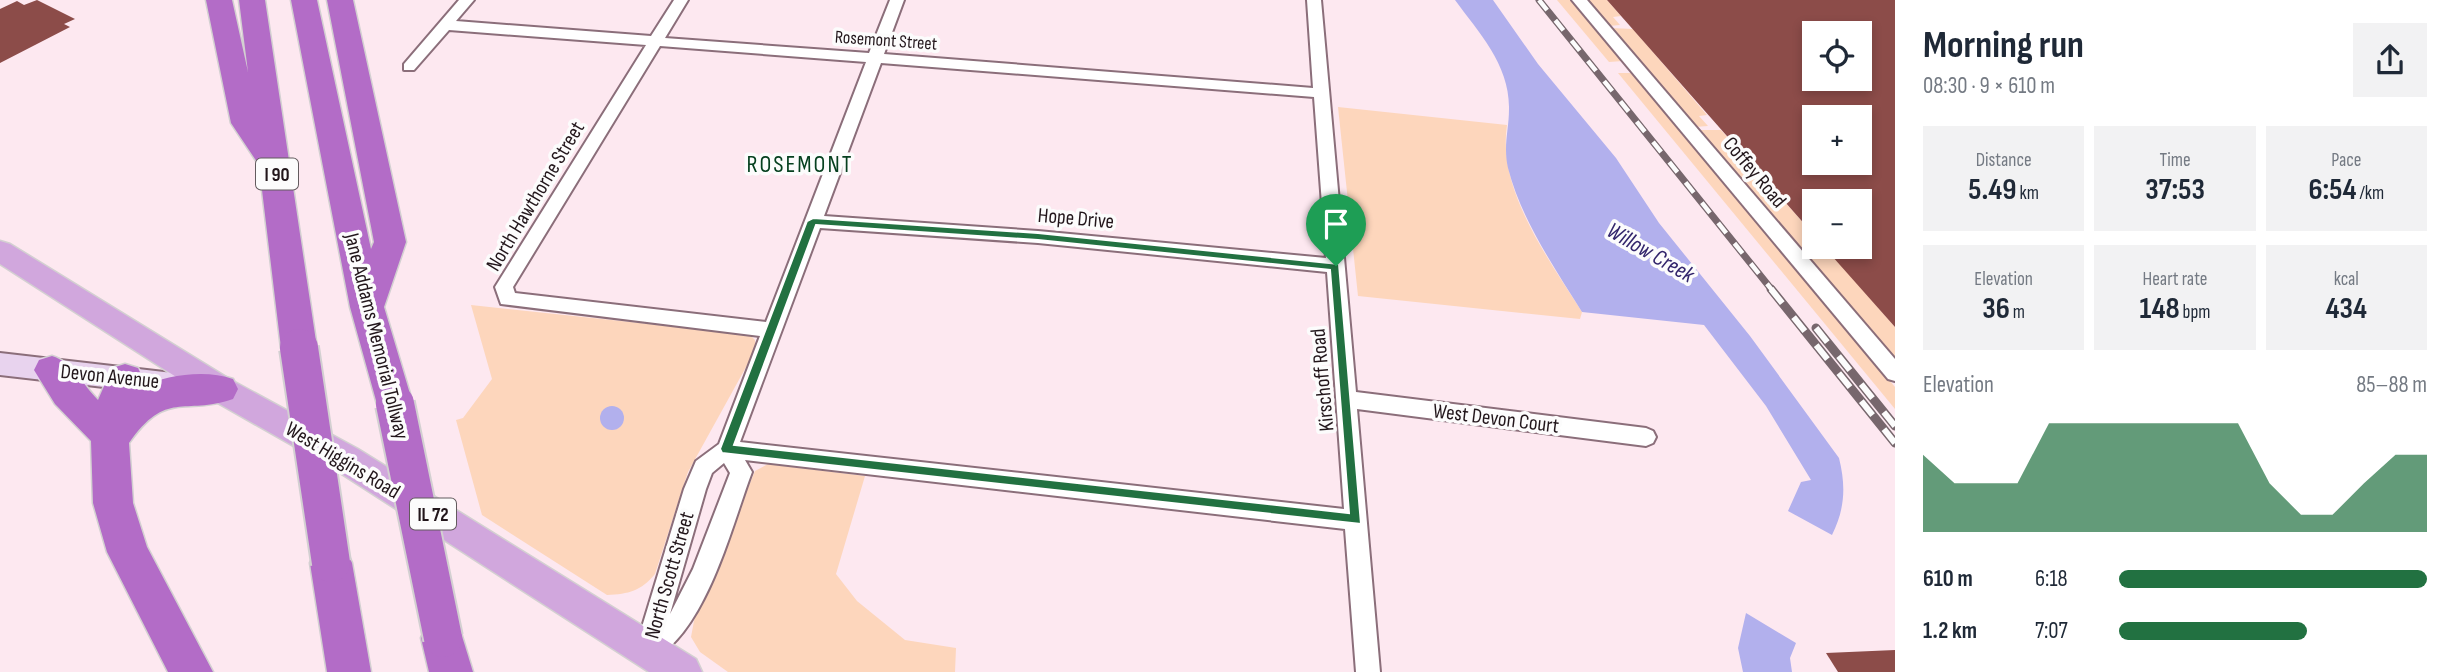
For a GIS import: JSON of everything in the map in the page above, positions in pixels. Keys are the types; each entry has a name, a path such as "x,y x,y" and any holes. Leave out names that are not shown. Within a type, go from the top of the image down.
{"highway":[{"path":"219,0 245,123 276,168"},
{"name":"I 90","path":"252,0 299,348 349,672"},
{"name":"Jane Addams Memorial Tollway","path":"304,0 367,307 395,404 447,655"},
{"path":"340,0 390,242 367,307"},
{"path":"52,370 68,394 112,438"},
{"path":"125,378 109,418 113,503 128,552 191,672"},
{"path":"112,438 127,415 150,396 170,391 220,389"}],"main road":[{"name":"West Higgins Road","path":"0,251 220,389 346,459 683,672"},
{"path":"125,378 146,343"},
{"name":"Devon Avenue","path":"0,364 220,389"}],"street":[{"path":"409,67 467,0"},
{"name":"North Hawthorne Street","path":"681,0 504,287 508,299 771,330"},
{"name":"North Scott Street","path":"647,650 682,526 704,467 727,449 897,0"},
{"name":"Kirschoff Road","path":"1314,0 1368,672"},
{"name":"Coffey Road","path":"1579,0 1895,373"},
{"name":"Rosemont Street","path":"446,25 1322,93"},
{"name":"Hope Drive","path":"813,221 1038,237 1336,266"},
{"name":"West Devon Court","path":"1346,398 1646,437"},
{"path":"727,449 1356,520"},
{"name":"North Scott Street","path":"647,650 682,618 704,571 741,472 727,449"}],"shaded area":[{"path":"1557,0 1571,0 1623,61 1609,62"},
{"path":"1587,0 1607,0 1621,16 1613,17 1620,25 1609,26"},
{"path":"1611,28 1633,29 1707,115 1699,116 1708,126 1695,127"},
{"path":"1618,73 1633,73 1895,387 1895,409"},
{"path":"1338,107 1507,125 1506,149 1517,198 1541,246 1582,312 1580,319 1358,296"},
{"path":"1698,130 1721,130 1802,221 1802,251"},
{"path":"1809,259 1836,259 1895,327 1895,360"},
{"path":"471,305 750,335 755,340 756,349 688,472 655,574 639,588 607,595 482,515 456,420 463,418 492,379"},
{"path":"768,464 865,476 836,574 857,601 905,640 956,648 955,672 728,672 700,652 691,637 695,616 755,471"}],"water":[{"name":"Willow Creek","path":"1455,0 1493,0 1538,64 1616,158 1659,223 1750,336 1839,458 1843,497 1840,516 1832,535 1788,511 1801,482 1811,480 1766,406 1704,325 1582,312 1539,242 1514,187 1506,152 1508,93 1499,64 1483,37"},
{"path":"612,406 621,409 624,418 621,427 612,430 603,427 600,418 603,409"},
{"path":"1746,613 1796,643 1790,658 1792,672 1743,672 1738,648"}],"building":[{"path":"37,0 75,19 64,24 70,27 0,63 0,9 17,1 24,5"},
{"path":"1607,0 1895,0 1895,327 1835,259 1872,259 1872,189 1802,189 1802,221"},
{"path":"1895,650 1895,672 1838,672 1826,653"}],"railway":[{"path":"1539,0 1772,290"},
{"path":"1771,289 1895,443"},
{"path":"1816,328 1895,426"}],"district":[{"name":"ROSEMONT","path":"800,164"}],"route":[{"path":"813,221 1038,237 1336,266 1356,520 727,449 813,221"}]}
